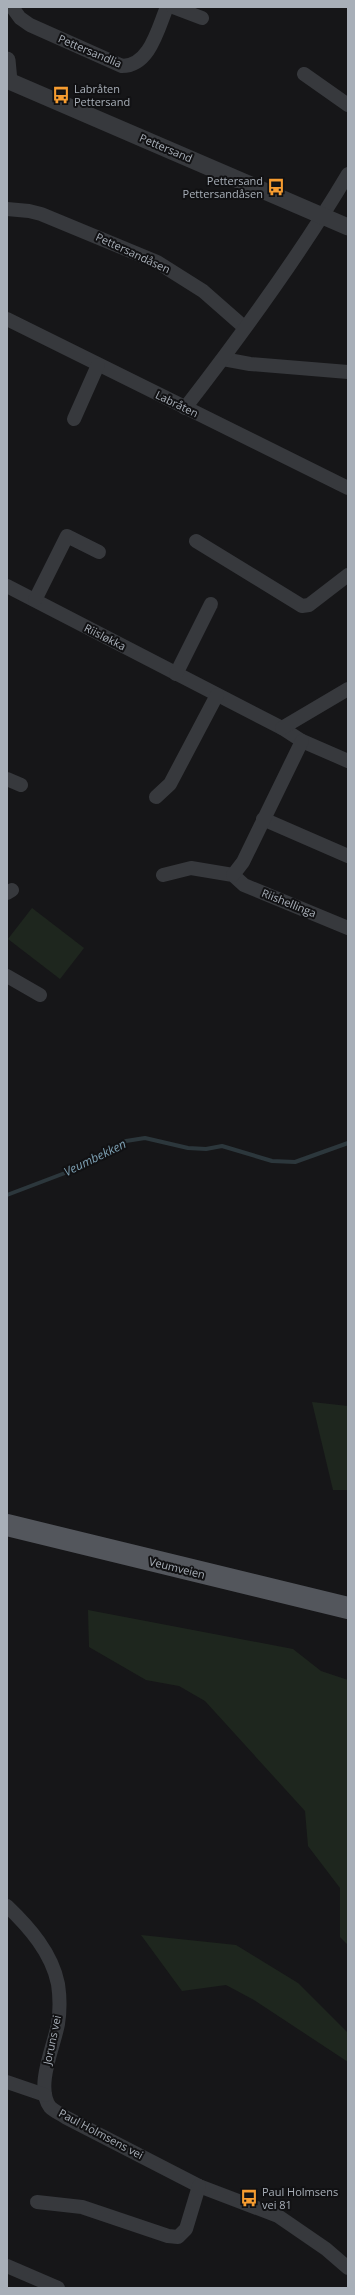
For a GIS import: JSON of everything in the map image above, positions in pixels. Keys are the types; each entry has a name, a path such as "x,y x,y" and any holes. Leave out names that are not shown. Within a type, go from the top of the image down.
{"main road":[{"name":"Veumveien","path":"7,1525 348,1608"}],"street":[{"name":"Pettersandlia","path":"12,7 20,18 30,25 122,66 135,64 145,56 167,7"},
{"path":"173,7 202,18"},
{"path":"7,60 8,83"},
{"path":"304,74 348,105"},
{"name":"Pettersand","path":"8,83 348,227"},
{"path":"186,408 223,359 323,216 348,174"},
{"name":"Pettersandåsen","path":"7,209 29,210 41,214 157,262 203,291 244,327"},
{"name":"Labråten","path":"7,319 98,366 348,488"},
{"path":"223,359 250,364 348,372"},
{"path":"74,418 98,366"},
{"path":"34,600 68,536 99,552"},
{"path":"196,541 302,606 309,605 348,575"},
{"name":"Riisløkka","path":"7,587 282,728 302,741 348,761"},
{"path":"176,674 211,604"},
{"path":"282,728 348,689"},
{"path":"156,797 170,784 217,695"},
{"path":"233,876 243,862 302,741"},
{"path":"7,779 21,785"},
{"path":"263,819 348,856"},
{"name":"Riishellinga","path":"163,875 191,868 233,876 244,885 348,928"},
{"path":"7,976 40,996"},
{"name":"Joruns vei","path":"7,1906 19,1918 47,1954 58,1984 58,2023 45,2072 45,2095"},
{"path":"7,2082 45,2095"},
{"name":"Paul Holmsens vei","path":"45,2095 50,2107 65,2117 199,2186 278,2216 326,2249 348,2268"},
{"path":"37,2202 82,2206 168,2236 178,2237 186,2229 199,2186"},
{"path":"7,2266 58,2288"}],"shaded area":[{"path":"32,908 84,948 60,979 8,939"},
{"path":"312,1402 348,1406 348,1490 333,1490"},
{"path":"88,1610 293,1649 321,1671 348,1680 348,1945 340,1937 340,1888 308,1846 305,1811 205,1701 179,1686 146,1680 89,1647"},
{"path":"141,1935 236,1945 298,1983 348,2033 348,2062 254,2000 226,1985 182,1991"}],"waterway":[{"name":"Veumbekken","path":"7,1195 86,1165 126,1141 145,1138 188,1148 206,1149 222,1146 272,1161 295,1162 348,1143"}],"place":[{"name":"Labråten Pettersand","path":"61,95"},
{"name":"Pettersand Pettersandåsen","path":"276,187"},
{"name":"Paul Holmsens vei 81","path":"249,2198"}]}
